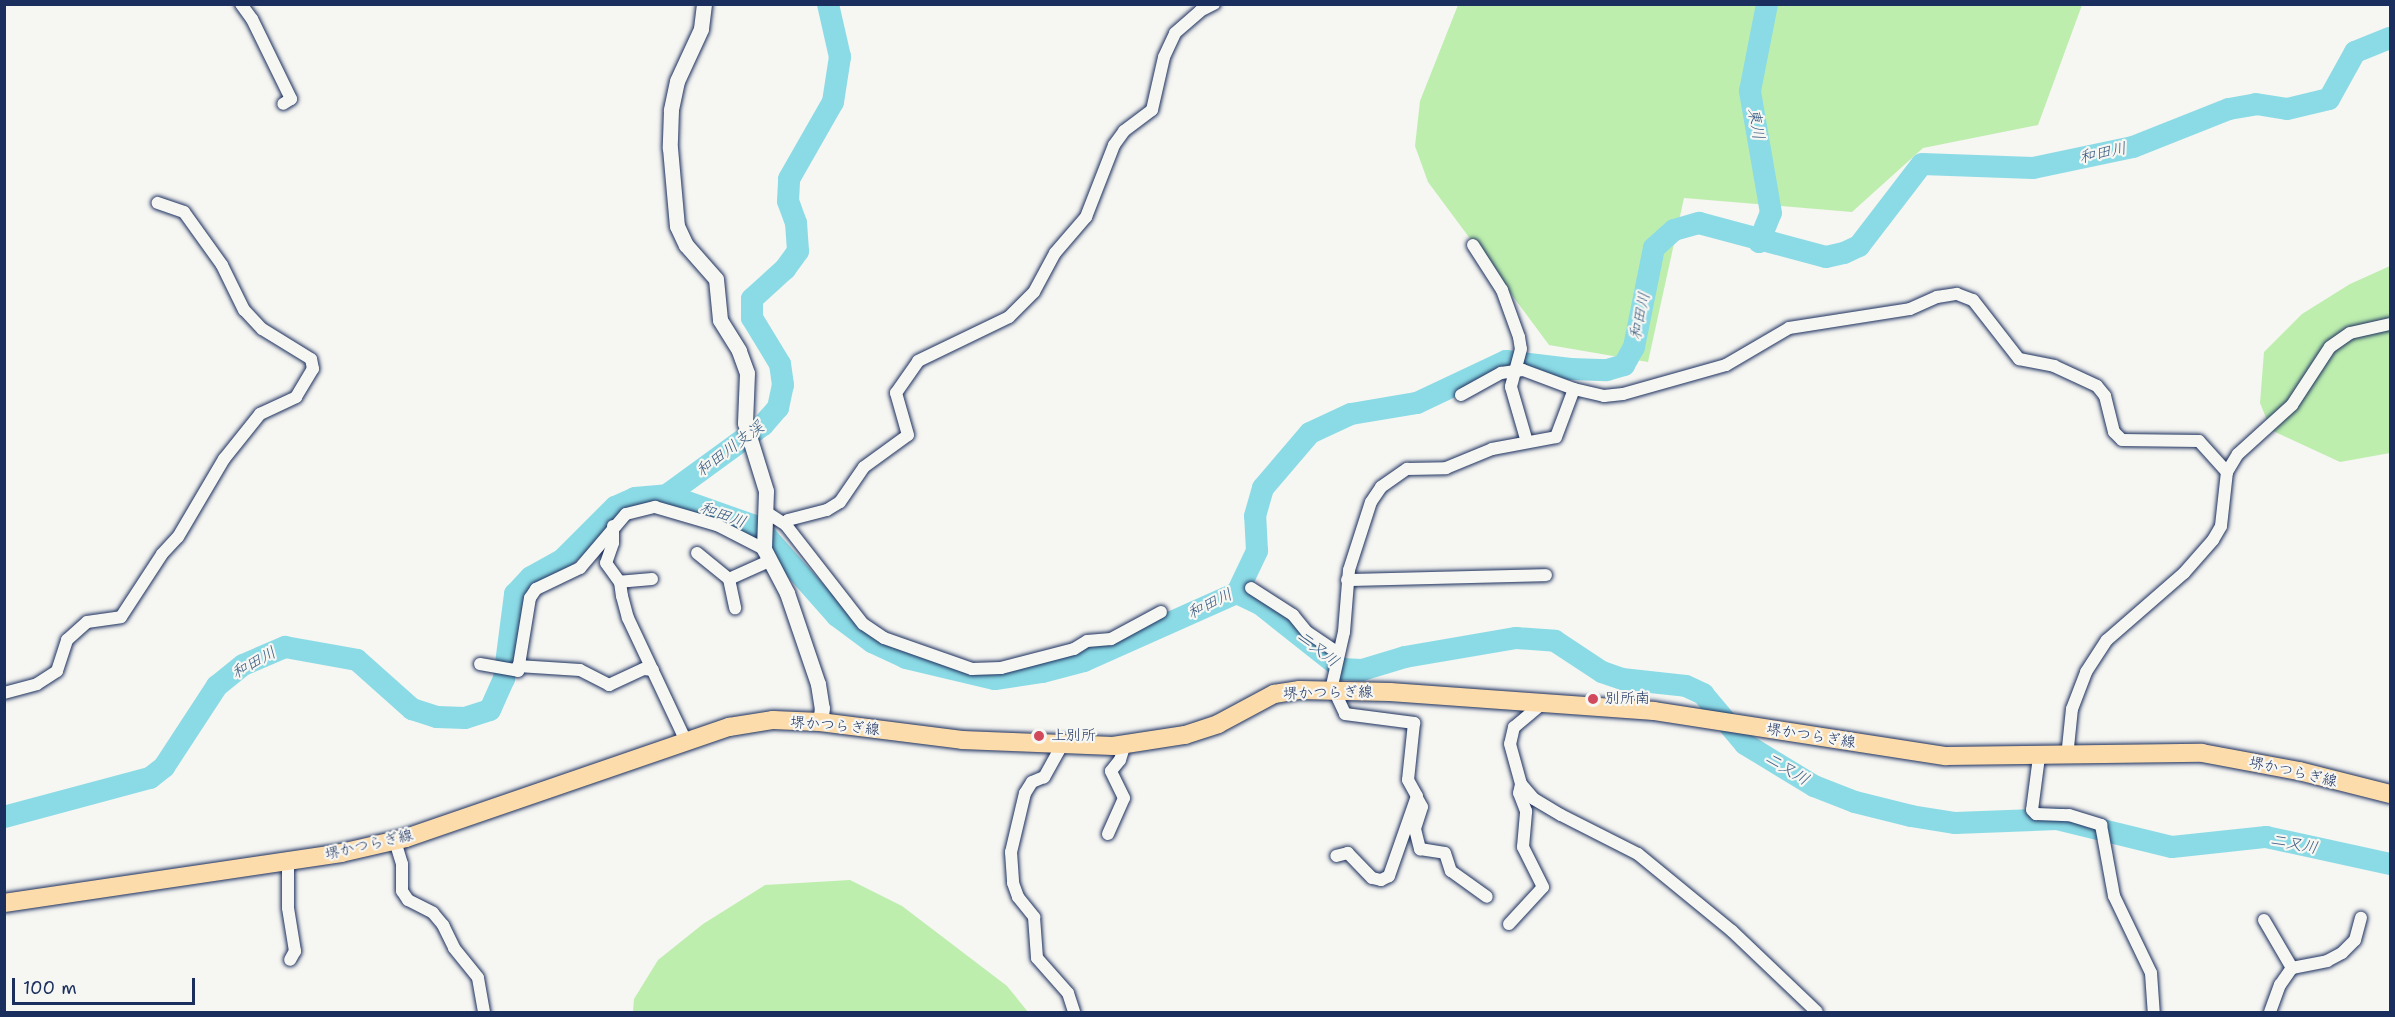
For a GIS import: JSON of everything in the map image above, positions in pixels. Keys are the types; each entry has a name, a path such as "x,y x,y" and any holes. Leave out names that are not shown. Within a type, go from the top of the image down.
{"main road":[{"name":"堺かつらぎ線","path":"4,903 288,861 395,841 729,727 773,720 820,722 962,740 1062,745 1125,744 1185,735 1218,724 1274,694 1333,690 1544,702 1706,719 1946,756 2067,757 2202,753 2299,771 2391,794"}],"street":[{"path":"241,4 252,19 291,99 283,104"},
{"path":"704,4 701,29 677,81 671,110 670,148 677,226 686,245 716,279 720,320 739,351 747,374 745,423 763,475 766,512 765,550 787,592 818,684 822,708 820,722"},
{"path":"786,525 788,520 827,510 840,502 864,467 908,435 896,393 918,361 1009,318 1034,292 1055,253 1086,217 1114,146 1124,131 1152,110 1164,57 1175,33 1200,10 1214,4"},
{"path":"4,693 37,684 57,671 67,640 87,622 121,617 162,554 178,537 224,459 260,414 296,397 313,369 310,359 262,329 244,310 222,265 184,212 158,203"},
{"path":"1473,245 1502,290 1519,338 1521,349 1515,370 1513,397 1527,442"},
{"path":"1461,395 1501,373 1515,370 1604,396 1623,394 1726,365 1789,328 1910,309 1937,297 1958,294 1973,300 2019,359 2054,366 2097,386 2105,396 2114,432 2122,440 2199,441 2227,472"},
{"path":"2067,757 2072,709 2086,672 2107,640 2184,573 2213,540 2221,526 2227,472 2238,454 2292,405 2330,347 2350,333 2391,324"},
{"path":"1487,897 1451,871 1445,853 1420,849 1415,829 1422,807 1408,780 1414,723 1345,714 1333,690 1338,653 1344,632 1347,580 1371,502 1394,476 1407,469 1453,467 1492,448 1556,436 1574,389"},
{"path":"480,664 518,671 530,598 536,589 580,568 613,526 626,514 655,507 717,525 765,550"},
{"path":"766,512 786,525 863,624 884,638 972,669 1001,668 1074,649 1087,641 1111,639 1161,612"},
{"path":"613,526 613,543 606,563 620,582 628,618 686,741"},
{"path":"729,579 765,550"},
{"path":"697,554 729,579 735,608"},
{"path":"1347,580 1546,575"},
{"path":"620,582 652,579"},
{"path":"1251,588 1284,609 1307,632 1338,653"},
{"path":"518,666 580,670 609,686 644,669 653,670"},
{"path":"1544,702 1514,728 1512,735 1513,762 1521,784 1552,810 1638,854 1732,931 1817,1012"},
{"path":"1108,834 1124,798 1111,771 1120,759 1125,744"},
{"path":"1062,745 1044,777 1032,782 1024,793 1011,852 1015,890 1034,917 1037,958 1068,993 1074,1012"},
{"path":"2039,757 2032,810 2036,814 2069,815 2101,825 2114,896 2151,973 2154,1012"},
{"path":"1509,924 1543,886 1523,847 1526,811 1519,793 1521,784"},
{"path":"1336,856 1348,853 1372,878 1381,880 1389,876 1417,796"},
{"path":"395,841 402,864 402,891 408,900 433,913 443,925 454,948 478,978 484,1012"},
{"path":"288,861 288,908 295,951 290,960"},
{"path":"2270,1012 2280,985 2292,968 2327,961 2342,952 2355,940 2361,918"},
{"path":"2264,920 2292,968"}],"green space":[{"path":"1458,5 2082,5 2038,125 1923,148 1852,212 1684,198 1648,362 1549,345 1428,182 1415,146 1420,101"},
{"path":"2390,266 2390,453 2340,462 2271,430 2260,403 2264,352 2302,314 2350,284"},
{"path":"850,880 902,906 1007,986 1028,1012 633,1012 634,999 658,960 703,924 765,885"}],"waterway":[{"name":"和田川支渓","path":"667,495 763,425 778,408 783,385 780,364 752,318 752,299 785,269 798,251 796,223 788,201 789,179 833,102 840,57 828,4"},
{"name":"東川","path":"1759,242 1771,213 1750,91 1767,4"},
{"name":"和田川","path":"4,817 150,778 164,767 217,686 243,665 285,647 357,660 412,709 437,717 465,718 490,710 504,679 515,594 531,577 563,559 615,507 635,498 667,495 758,527 837,616 872,642 906,658 995,679 1042,672 1084,661 1237,593 1257,551 1255,516 1263,488 1310,433 1351,414 1417,403 1506,361 1571,369 1607,370 1624,365 1634,347 1654,248 1674,230 1699,223 1826,257 1844,253 1859,246 1922,164 2033,168 2133,147 2229,109 2256,104 2287,109 2329,99 2355,52 2390,38"},
{"name":"二又川","path":"1237,593 1260,604 1342,669 1362,670 1405,657 1516,638 1555,641 1602,672 1622,679 1686,686 1703,694 1745,744 1814,786 1855,802 1911,816 1955,823 2057,819 2172,847 2266,837 2390,864"}],"place":[{"name":"別所南","path":"1593,699"},
{"name":"上別所","path":"1039,736"}]}
